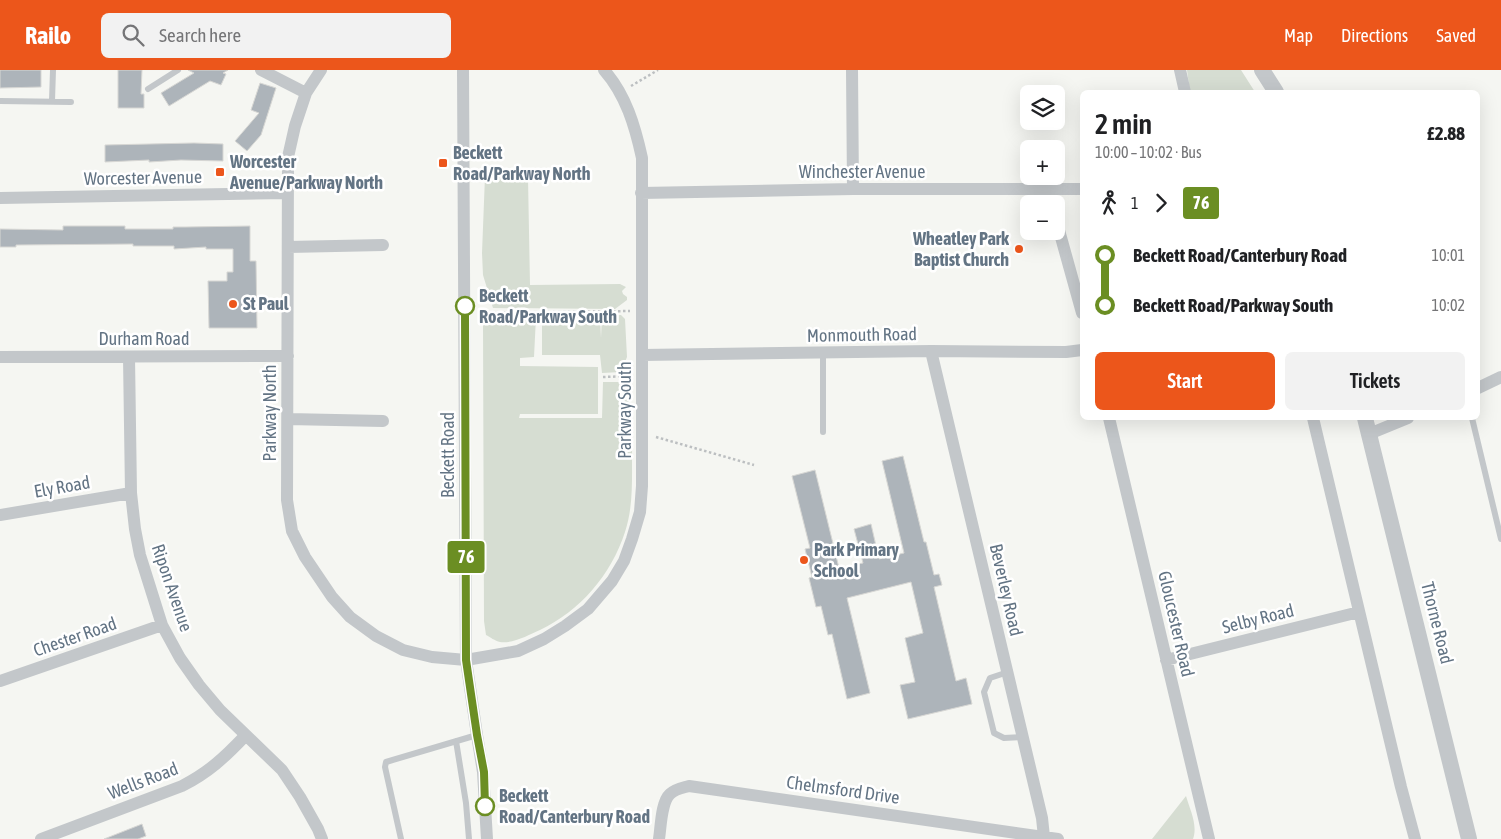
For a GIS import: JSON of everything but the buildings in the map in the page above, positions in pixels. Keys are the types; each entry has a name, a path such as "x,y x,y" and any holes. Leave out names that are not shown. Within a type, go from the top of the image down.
{"street":[{"path":"261,70 306,93"},
{"name":"Parkway North","path":"321,70 306,93 295,126 288,157 287,500 292,531 305,557 332,597 356,622 376,636 403,650 432,657 466,660"},
{"name":"Beckett Road","path":"463,70 466,660 484,772 487,839"},
{"name":"Parkway South","path":"466,660 518,651 544,639 588,609 612,581 624,561 640,512 642,486 642,158 637,133 624,100 604,70"},
{"path":"852,70 854,189"},
{"path":"1180,70 1185,90"},
{"path":"1262,70 1275,90"},
{"name":"Winchester Avenue","path":"642,193 854,189 1080,189"},
{"path":"1055,189 1055,195"},
{"name":"Worcester Avenue","path":"0,198 287,193"},
{"path":"1063,240 1080,306"},
{"path":"288,247 383,245"},
{"name":"Monmouth Road","path":"642,355 931,351 1066,352 1080,350"},
{"name":"Beverley Road","path":"931,351 1023,736 1042,818 1044,837"},
{"name":"Durham Road","path":"0,357 288,356"},
{"name":"Ripon Avenue","path":"129,357 130,493 140,555 162,625 180,658 199,685 220,710 282,770 300,796 322,839"},
{"path":"1480,387 1501,377"},
{"path":"288,418 383,421"},
{"name":"Gloucester Road","path":"1109,420 1209,839"},
{"path":"1312,420 1415,839"},
{"name":"Thorne Road","path":"1366,420 1469,839"},
{"path":"1369,434 1403,420"},
{"name":"Ely Road","path":"0,515 130,493"},
{"name":"Selby Road","path":"1166,660 1359,612"},
{"name":"Chester Road","path":"0,681 162,625"},
{"name":"Wells Road","path":"41,839 182,786 202,776 219,763 246,736"},
{"name":"Chelmsford Drive","path":"659,839 664,804 670,794 679,788 689,786 1058,839"}],"lane":[{"path":"52,101 53,70"},
{"path":"148,90 178,70"},
{"path":"0,101 71,102"},
{"path":"823,353 823,432"},
{"path":"1472,420 1501,539"},
{"path":"1008,672 990,678 984,692 994,733 1004,738 1023,736"},
{"path":"402,839 385,767 386,762 477,735"},
{"path":"456,741 466,803 469,839"}],"path":[{"path":"620,93 658,70"},
{"path":"465,313 642,310"},
{"path":"602,377 642,376"},
{"path":"642,433 754,465"}],"shaded area":[{"path":"1187,70 1241,70 1254,90 1190,90"},
{"path":"485,176 528,178 530,285 620,284 626,287 622,291 627,300 615,309 493,308 483,275"},
{"path":"621,315 625,319 627,357 621,372 602,373 600,355 542,355 542,317 600,317 601,338 602,316"},
{"path":"536,317 534,357 520,358 520,366 598,367 598,414 520,414 519,418 602,418 603,382 621,382 632,412 631,504 628,523 619,548 602,577 581,602 555,622 540,630 510,642 500,642 486,635 484,621 483,324 489,318"},
{"path":"1186,796 1195,828 1193,839 1152,839"}],"bus line":[{"name":"76","path":"465,306 466,660 484,772 485,806"}],"place":[{"name":"Beckett Road/Parkway North","path":"443,163"},
{"name":"Worcester Avenue/Parkway North","path":"220,172"},
{"name":"Wheatley Park Baptist Church","path":"1019,249"},
{"name":"St Paul","path":"233,304"},
{"name":"Beckett Road/Parkway South","path":"465,306"},
{"name":"Park Primary School","path":"804,560"},
{"name":"Beckett Road/Canterbury Road","path":"485,806"}]}
